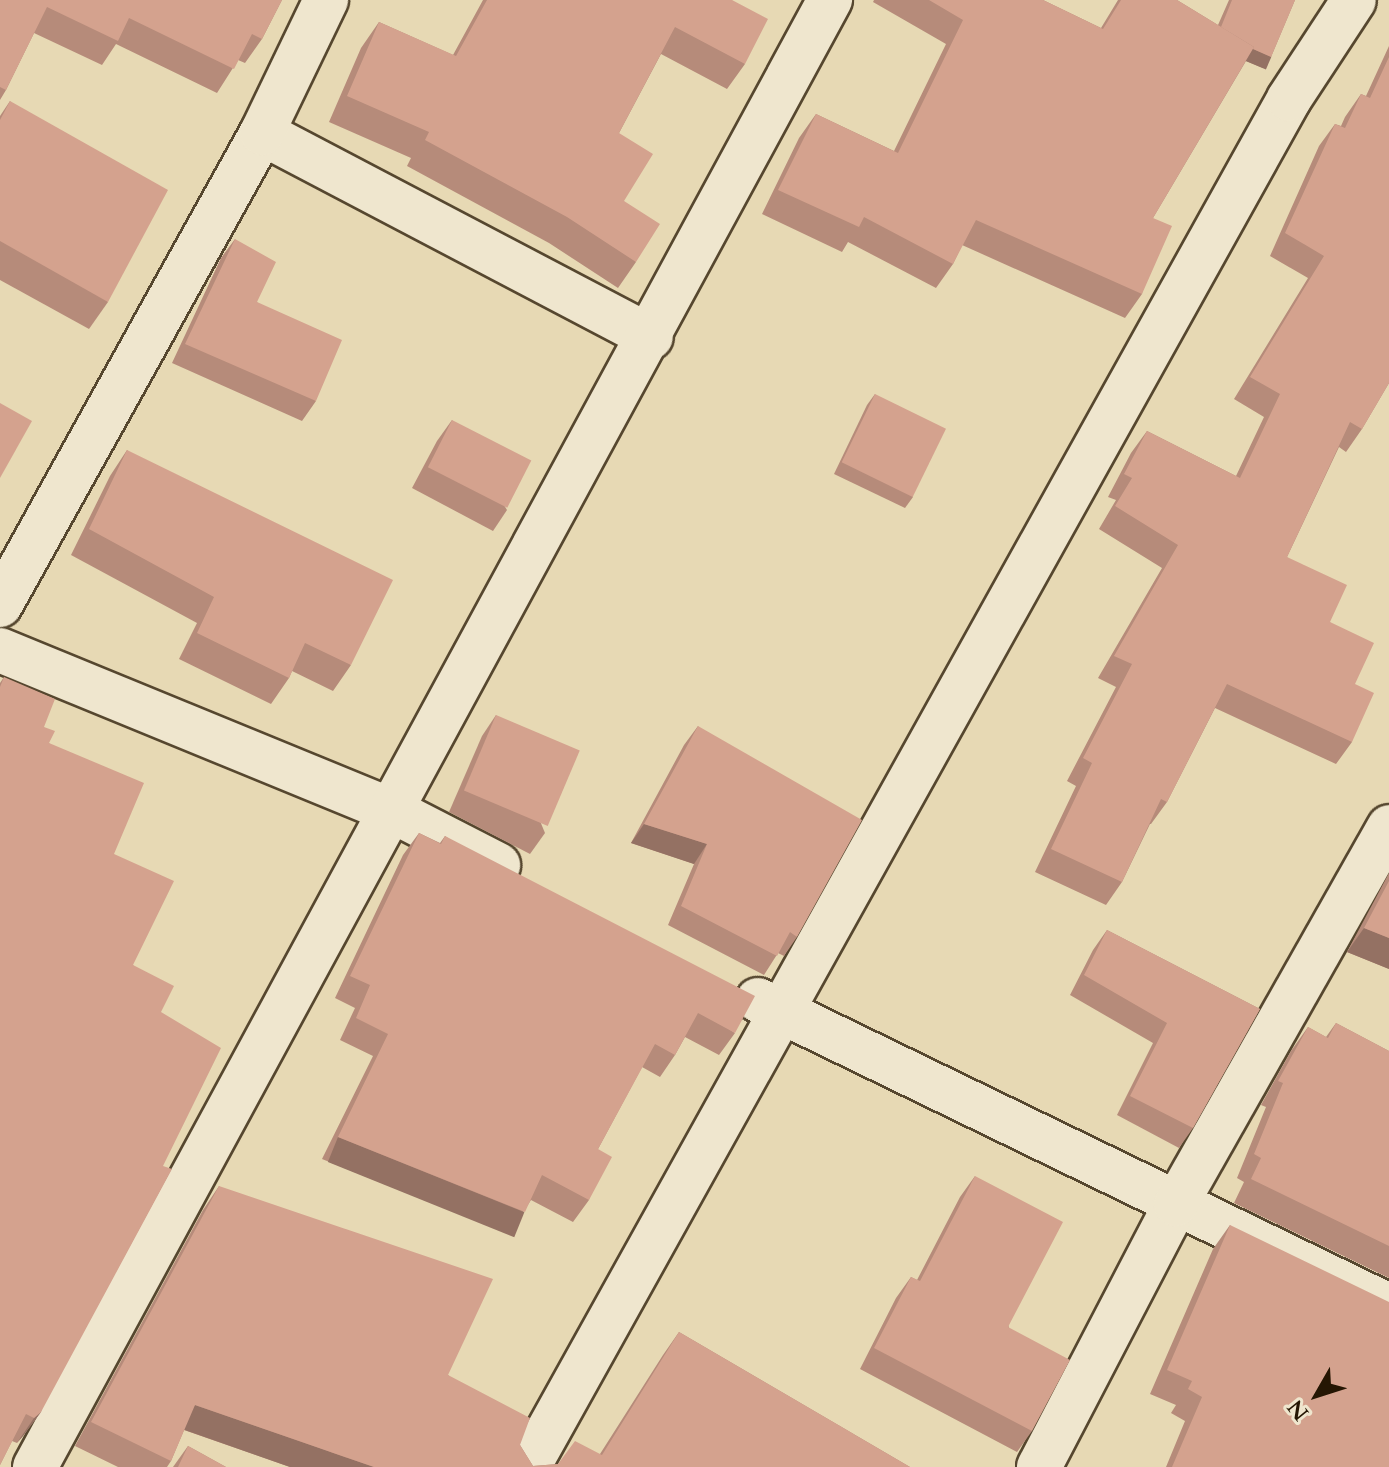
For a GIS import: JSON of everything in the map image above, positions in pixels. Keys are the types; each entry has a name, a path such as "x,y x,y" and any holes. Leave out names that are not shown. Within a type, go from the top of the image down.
{"street":[{"path":"0,605 262,133 326,0"},
{"path":"35,1467 395,812 830,0"},
{"path":"528,1467 1281,113 1354,0"},
{"path":"262,133 651,337"},
{"path":"0,650 395,812 533,884"},
{"path":"1039,1467 1176,1204 1389,827"},
{"path":"727,984 1389,1306"}],"building":[{"path":"0,0 282,0 262,39 252,34 234,69 129,18 118,41 47,7 6,90 0,87"},
{"path":"487,0 732,0 768,19 745,64 675,27 619,133 653,154 624,201 660,224 636,262 567,217 425,140 429,132 347,96 379,22 456,56"},
{"path":"929,0 1043,0 1103,29 1121,0 1177,0 1254,47 1153,218 1172,226 1142,294 976,220 953,264 864,217 859,227 778,190 816,114 898,153 963,20"},
{"path":"1232,0 1295,0 1271,57 1253,49 1221,27"},
{"path":"1389,57 1389,383 1362,429 1350,422 1287,557 1347,585 1330,622 1374,643 1355,684 1374,693 1352,742 1227,684 1167,802 1161,799 1122,882 1051,849 1092,763 1083,758 1132,664 1114,656 1178,545 1115,506 1132,478 1124,474 1147,431 1240,478 1280,394 1250,377 1324,256 1285,233 1335,124 1345,128 1361,94 1370,98"},
{"path":"10,101 168,190 108,302 0,241 0,120"},
{"path":"235,239 276,262 257,302 342,340 316,401 185,344"},
{"path":"875,394 946,429 913,497 842,462"},
{"path":"0,403 32,421 0,478"},
{"path":"452,420 531,460 507,508 428,467"},
{"path":"127,450 393,580 351,665 305,643 289,678 197,633 214,597 89,529"},
{"path":"4,677 55,699 44,727 55,731 49,743 144,783 114,854 174,881 133,965 174,986 161,1012 221,1048 163,1166 172,1169 41,1412 34,1418 26,1414 0,1465 0,687"},
{"path":"496,715 580,751 548,826 464,790"},
{"path":"698,726 862,820 797,937 790,932 777,956 681,906 707,844 644,824"},
{"path":"419,833 441,844 445,836 755,996 735,1033 698,1013 675,1055 655,1044 598,1149 612,1157 589,1200 542,1175 525,1212 338,1137 388,1034 356,1018 370,985 350,976"},
{"path":"1389,881 1389,938 1364,928"},
{"path":"1107,930 1260,1009 1193,1128 1130,1096 1167,1023 1084,975"},
{"path":"1336,1023 1389,1051 1389,1246 1251,1179 1261,1158 1254,1154 1283,1083 1278,1081 1308,1027 1328,1038"},
{"path":"975,1176 1063,1222 1008,1327 1070,1360 1032,1431 874,1348 911,1277 920,1281"},
{"path":"219,1186 493,1279 448,1375 530,1418 520,1445 533,1466 558,1464 575,1441 602,1455 679,1332 910,1467 374,1467 195,1405 171,1461 91,1422"},
{"path":"1230,1225 1389,1302 1389,1467 1172,1467 1202,1397 1188,1389 1192,1381 1167,1370"},
{"path":"188,1446 226,1467 178,1467"}]}
